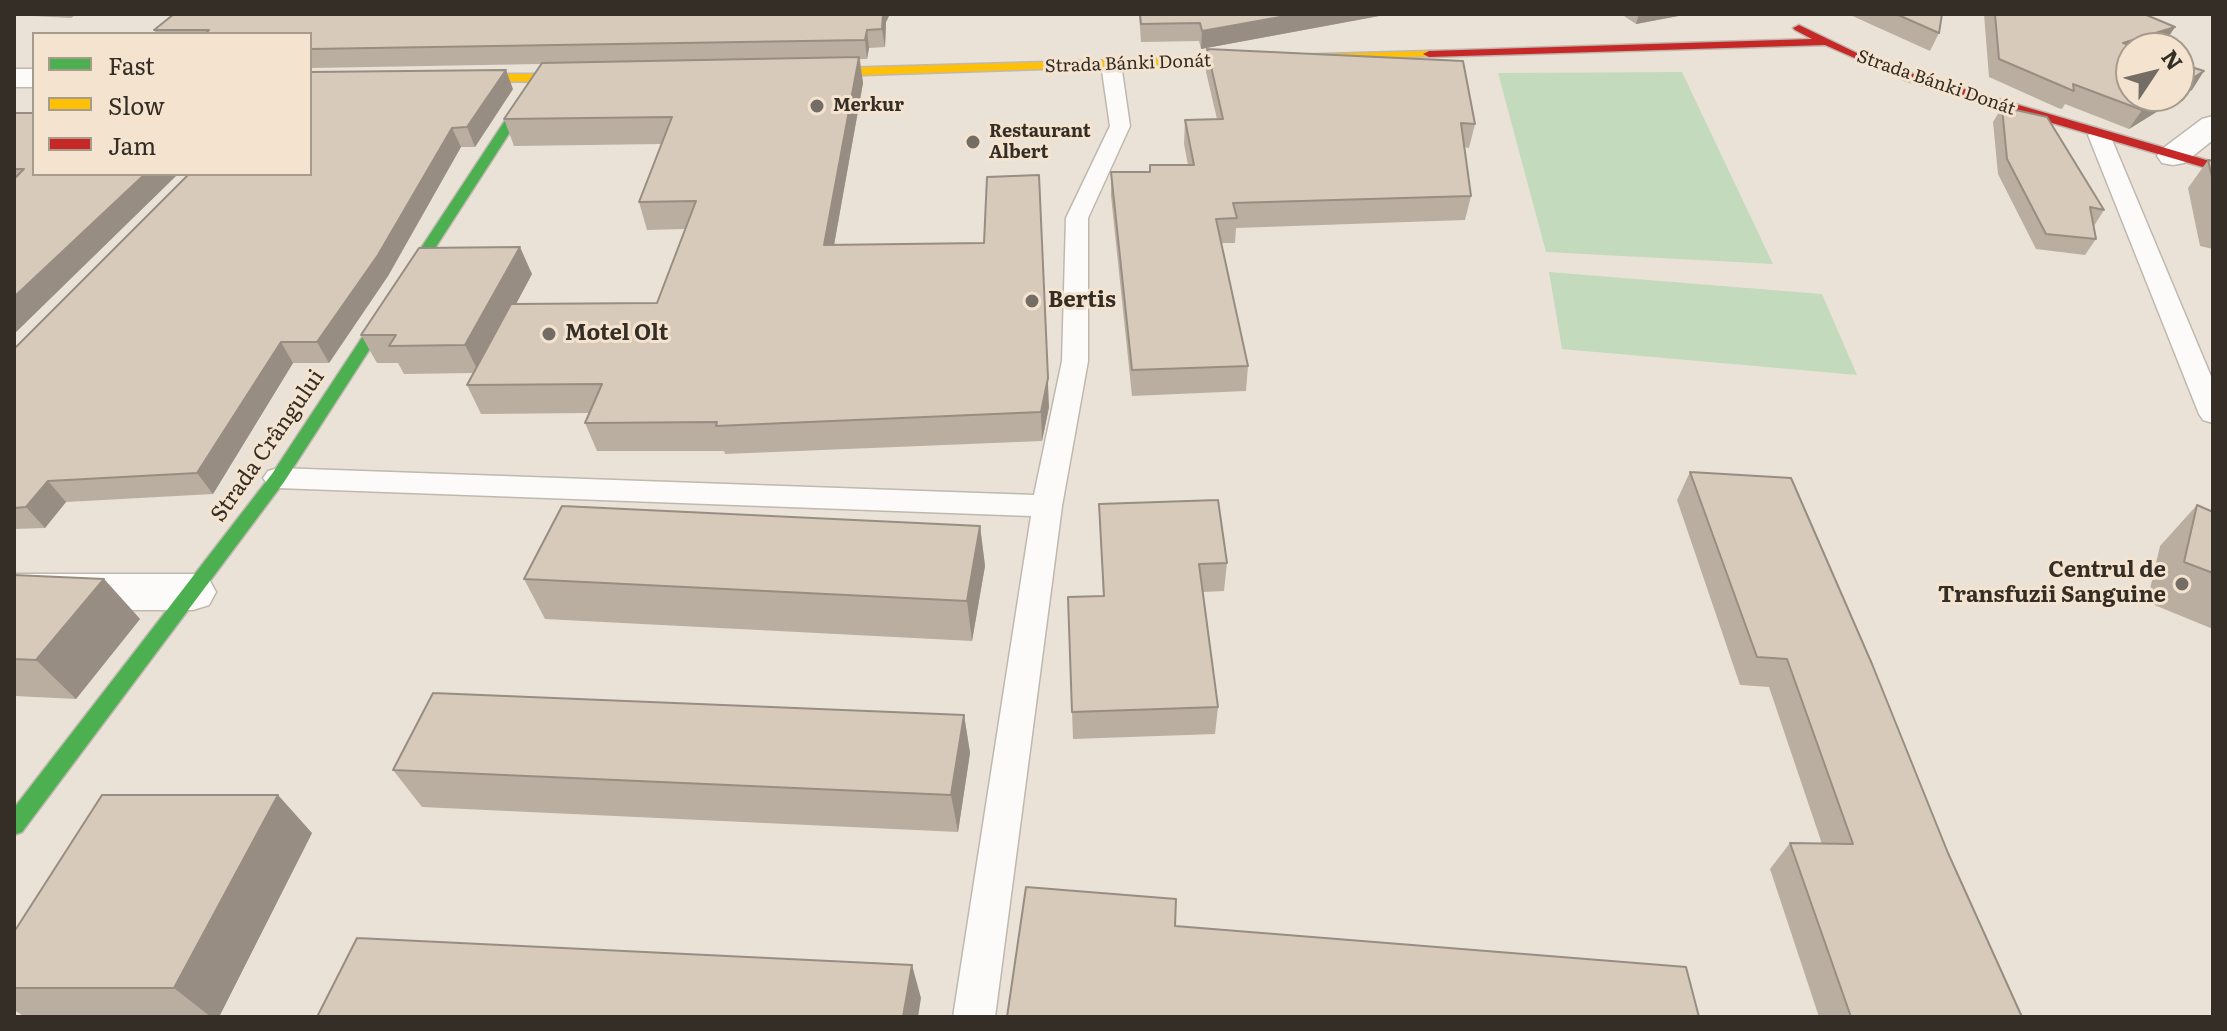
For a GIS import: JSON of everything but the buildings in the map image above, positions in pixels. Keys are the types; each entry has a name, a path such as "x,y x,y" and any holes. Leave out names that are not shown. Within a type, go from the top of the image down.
{"street":[{"path":"1782,18 1825,42"},
{"name":"Strada Bánki Donát","path":"779,74 1825,42 1909,77 2213,166"},
{"path":"432,79 612,77"},
{"name":"Strada Crângului","path":"14,825 278,478 539,78"},
{"path":"2173,156 2213,125"},
{"path":"14,592 193,592"}],"lane":[{"path":"974,1017 1047,506 1075,361 1077,218 1120,126 1111,64"},
{"path":"2099,135 2213,414"},
{"path":"278,478 1047,506"}],"green space":[{"path":"1682,72 1773,264 1546,252 1498,73"},
{"path":"1549,272 1822,294 1857,375 1562,349"}],"traffic: fast":[{"path":"14,825 278,478 539,78"}],"traffic: slow":[{"path":"804,73 1429,54"},
{"path":"448,78 591,78"}],"traffic: jam":[{"path":"1799,28 1861,59 1909,77 2213,166"},
{"path":"1429,54 1825,42"}],"place":[{"name":"Merkur","path":"817,106"},
{"name":"Restaurant Albert","path":"973,142"},
{"name":"Bertis","path":"1032,301"},
{"name":"Motel Olt","path":"549,334"},
{"name":"Centrul de Transfuzii Sanguine","path":"2182,584"}]}
